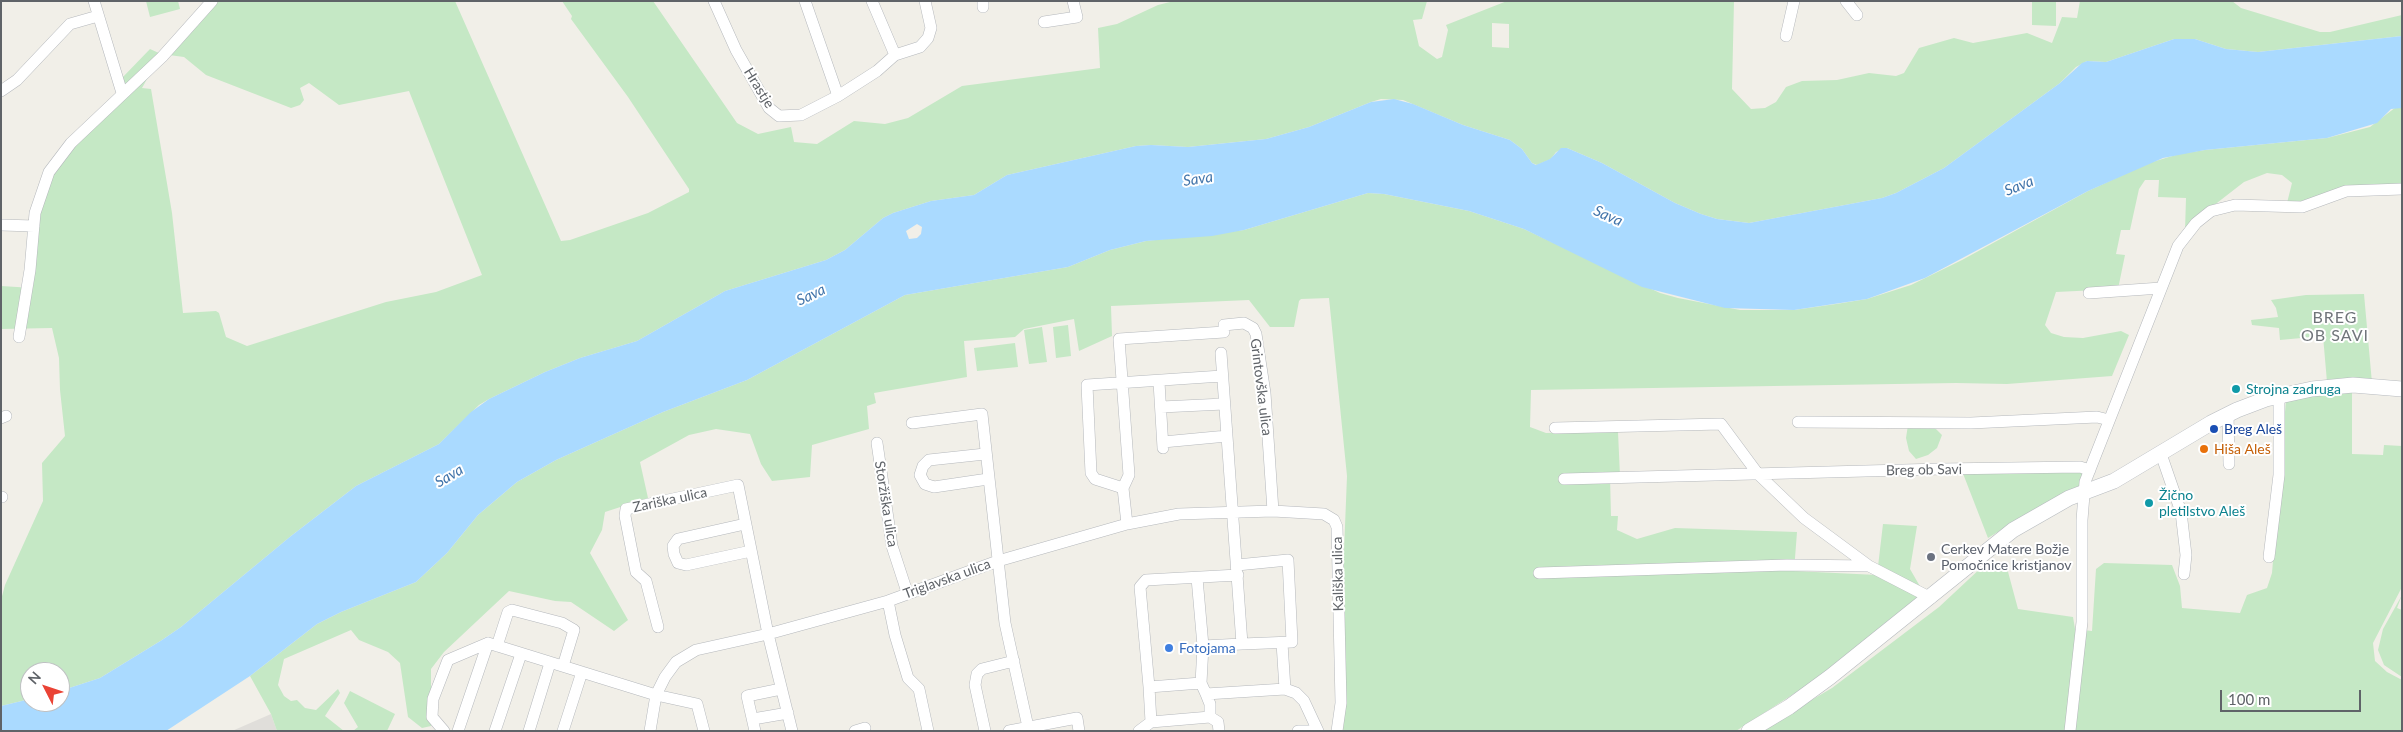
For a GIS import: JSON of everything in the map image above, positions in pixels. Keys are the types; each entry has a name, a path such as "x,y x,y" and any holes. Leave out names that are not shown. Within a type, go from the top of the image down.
{"street":[{"path":"94,1 110,47 122,93"},
{"path":"19,337 39,196 55,161 122,93 162,57 212,1"},
{"name":"Hrastje","path":"714,1 736,50 769,108 779,116 801,115 838,96 877,71 895,55 920,47 928,38 931,28 925,1"},
{"path":"805,1 838,96"},
{"path":"872,1 895,55"},
{"path":"1044,22 1077,17 1073,1"},
{"path":"1786,36 1794,1"},
{"path":"1846,1 1856,15"},
{"path":"1,91 18,80 70,24 98,16"},
{"path":"2070,731 2082,622 2082,520 2085,482 2178,246 2196,223 2212,211 2236,205 2302,207 2346,191 2402,189"},
{"path":"1,225 34,226"},
{"path":"2089,293 2161,288"},
{"name":"Grintovška ulica","path":"1127,524 1123,488 1129,475 1119,339 1224,332 1224,325 1230,324 1244,323 1252,328 1256,334 1265,394 1273,511"},
{"path":"1221,353 1242,644"},
{"path":"1123,488 1095,479 1090,473 1087,385 1122,382 1159,382 1222,376"},
{"path":"1159,382 1163,445 1227,436"},
{"path":"1749,731 1803,697 1884,636 2013,530 2069,498 2114,481 2228,414 2279,395 2312,389 2353,385 2402,389"},
{"path":"2269,557 2279,475 2279,395"},
{"path":"1161,407 1224,404"},
{"path":"912,423 982,414 1005,623 1028,727"},
{"path":"2228,414 2229,464"},
{"path":"1798,422 1971,424 2097,417 2109,420"},
{"path":"1555,428 1721,424 1758,474 1804,518 1869,566 1931,598"},
{"name":"Storžiška ulica","path":"877,443 892,546 907,592"},
{"path":"985,454 928,460 923,466 920,475 925,484 934,487 988,480"},
{"path":"2161,454 2181,512 2186,554 2184,574"},
{"name":"Breg ob Savi","path":"1564,479 2080,467 2090,470"},
{"name":"Zariška ulica","path":"658,628 646,581 636,572 624,516 626,509 738,485 768,634"},
{"name":"Kališka ulica","path":"1127,524 1179,514 1233,511 1324,514 1334,520 1337,528 1341,703 1337,731"},
{"path":"745,524 678,539 674,546 674,554 678,563 686,565 751,551"},
{"name":"Triglavska ulica","path":"650,731 656,695 664,677 676,662 696,650 768,634 888,601 907,592 998,561 1127,524"},
{"path":"1151,722 1140,587 1146,580 1197,578 1288,560 1292,642 1203,646"},
{"path":"1539,573 1787,565 1869,566"},
{"path":"1197,578 1203,646 1201,683 1210,704 1210,717"},
{"path":"888,601 895,635 908,678 919,689 928,731"},
{"path":"458,731 508,612 512,610 562,623 574,630 562,666"},
{"path":"768,634 792,731"},
{"path":"1282,643 1285,689"},
{"path":"444,731 432,717 433,699 448,660 493,644 656,695 697,704 704,731"},
{"path":"496,731 521,654"},
{"path":"985,731 975,685 976,674 982,669 1014,661"},
{"path":"529,731 550,663"},
{"path":"563,731 582,672"},
{"path":"1149,687 1201,683"},
{"path":"781,689 747,696 754,725 788,713"},
{"path":"1206,694 1285,689 1296,693 1304,701 1318,731"},
{"path":"1139,731 1151,722 1210,717 1218,722 1219,731"},
{"path":"1010,731 1077,718 1079,731"},
{"path":"1298,731 1312,731"}],"shaded area":[{"path":"271,714 277,731 232,731"}],"green space":[{"path":"146,1 178,1 180,9 150,17"},
{"path":"216,1 455,1 561,241 570,240 648,213 689,192 689,189 628,97 571,19 572,16 562,1 653,1 737,123 758,134 791,127 794,142 817,144 854,121 885,124 908,118 962,86 1100,68 1098,28 1117,24 1158,5 1174,1 1427,1 1422,19 1413,20 1419,46 1437,59 1442,57 1448,30 1446,25 1507,1 1734,1 1732,89 1751,109 1765,108 1776,102 1786,87 1802,81 1837,80 1869,73 1896,76 1904,73 1919,48 1954,38 1973,43 2027,33 2052,43 2062,17 2077,18 2080,1 2232,1 2241,8 2320,32 2330,32 2402,15 2402,36 2258,52 2226,49 2195,39 2174,39 2106,62 2087,61 2076,67 2060,83 1944,168 1896,193 1882,198 1749,223 1717,219 1701,214 1675,203 1602,163 1567,148 1556,152 1551,159 1537,165 1532,163 1522,149 1510,140 1463,125 1403,100 1381,99 1309,127 1266,139 1188,147 1136,146 1007,175 974,195 931,201 893,213 883,218 845,250 826,260 725,291 637,341 580,358 545,372 489,399 479,405 439,444 356,486 291,536 181,627 162,640 100,678 70,688 70,662 20,662 20,701 1,706 1,600 5,585 43,501 42,463 65,436 59,358 52,328 1,329 1,286 33,288 39,211 58,161 121,96 121,79 150,49 161,54 142,88 151,89 172,213 183,313 216,311 219,313 226,337 247,346 386,302 436,292 482,275 409,91 339,105 309,83 300,88 304,100 300,105 291,108 206,75 184,57 169,55","holes":["1492,23 1509,24 1509,48 1492,47"]},
{"path":"2032,1 2056,1 2056,26 2032,25"},
{"path":"2396,107 2402,108 2402,187 2287,203 2292,183 2282,175 2267,173 2244,182 2195,220 2185,231 2186,198 2158,197 2159,180 2145,180 2139,189 2130,230 2121,230 2116,254 2125,255 2118,289 2056,292 2045,325 2051,333 2064,337 2083,338 2121,331 2129,335 2112,376 2007,384 1956,383 1531,390 1530,427 1546,433 1618,432 1620,476 1610,476 1611,516 1618,516 1617,530 1637,539 1675,528 1797,532 1794,571 1877,575 1883,524 1917,526 1910,569 1925,595 1823,675 1736,731 1343,731 1345,689 1343,576 1347,476 1329,298 1301,299 1294,327 1270,327 1249,300 1111,306 1112,336 1079,351 1074,319 1024,329 1015,337 964,341 967,377 874,393 876,403 867,406 869,429 812,445 810,477 772,481 761,464 750,434 716,429 689,435 640,462 648,498 605,512 602,530 590,553 628,620 614,631 571,602 555,601 509,591 444,652 431,669 431,726 422,728 408,717 400,663 388,652 359,640 351,630 284,659 278,685 284,696 291,701 297,700 305,708 316,710 338,689 340,693 325,716 344,731 277,731 271,714 250,676 317,624 341,612 416,582 447,553 478,515 517,482 556,460 663,412 747,380 905,295 1068,267 1110,250 1146,241 1244,230 1368,193 1384,194 1469,211 1524,229 1660,293 1678,298 1740,310 1794,310 1867,299 1911,285 1962,260 2088,191 2149,163 2179,154 2205,150 2327,138 2370,127"},
{"path":"2364,294 2372,383 2327,382 2323,336 2280,340 2279,328 2252,325 2251,320 2278,317 2276,308 2271,300 2306,295"},
{"path":"1068,325 1071,356 1056,358 1053,327"},
{"path":"1042,327 1047,362 1029,364 1024,330"},
{"path":"1015,343 1018,367 977,371 974,348"},
{"path":"2343,390 2352,393 2352,454 2383,455 2384,445 2402,446 2402,587 2373,643 2375,661 2387,672 2402,680 2402,731 1759,731 1832,688 1939,607 1983,566 2007,568 2018,609 2073,617 2075,629 2092,631 2096,569 2104,563 2172,565 2180,586 2182,608 2240,613 2247,595 2267,588 2272,573 2286,400"},
{"path":"1908,425 1932,425 1942,435 1937,448 1928,455 1916,459 1909,451 1906,438"},
{"path":"2075,469 2083,474 2084,483 2076,492 2008,530 2001,530 1988,538 1962,471"},
{"path":"2402,595 2397,608 2402,610 2402,677 2384,665 2378,650 2383,629"},
{"path":"350,691 395,714 387,731 353,731 358,727 344,703"}],"water":[{"name":"Sava","path":"2402,36 2402,108 2391,109 2377,123 2327,138 2205,150 2163,158 2088,191 1925,278 1867,299 1794,310 1725,308 1642,287 1524,229 1469,211 1384,194 1368,193 1244,230 1212,236 1146,241 1110,250 1068,267 905,295 747,380 663,412 556,460 517,482 478,515 447,553 416,582 341,612 317,624 250,676 166,731 1,731 1,706 20,701 20,712 70,712 70,688 100,678 181,627 291,536 356,486 439,444 471,412 489,399 545,372 580,358 637,341 725,291 826,260 845,250 883,218 893,213 931,201 974,195 1007,175 1136,146 1188,147 1266,139 1309,127 1371,102 1394,99 1413,104 1463,125 1510,140 1522,149 1532,163 1536,165 1550,159 1561,148 1567,148 1602,163 1675,203 1701,214 1717,219 1749,223 1882,198 1896,193 1944,168 2087,61 2106,62 2174,39 2195,39 2226,49 2258,52","holes":["917,224 922,227 921,234 917,238 909,239 906,231"]}],"place":[{"name":"Strojna zadruga","path":"2236,389"},
{"name":"Breg Aleš","path":"2214,429"},
{"name":"Hiša Aleš","path":"2204,449"},
{"name":"Žično pletilstvo Aleš","path":"2149,503"},
{"name":"Cerkev Matere Božje Pomočnice kristjanov","path":"1931,557"},
{"name":"Fotojama","path":"1169,648"}],"district":[{"name":"BREG OB SAVI","path":"2335,327"}]}
